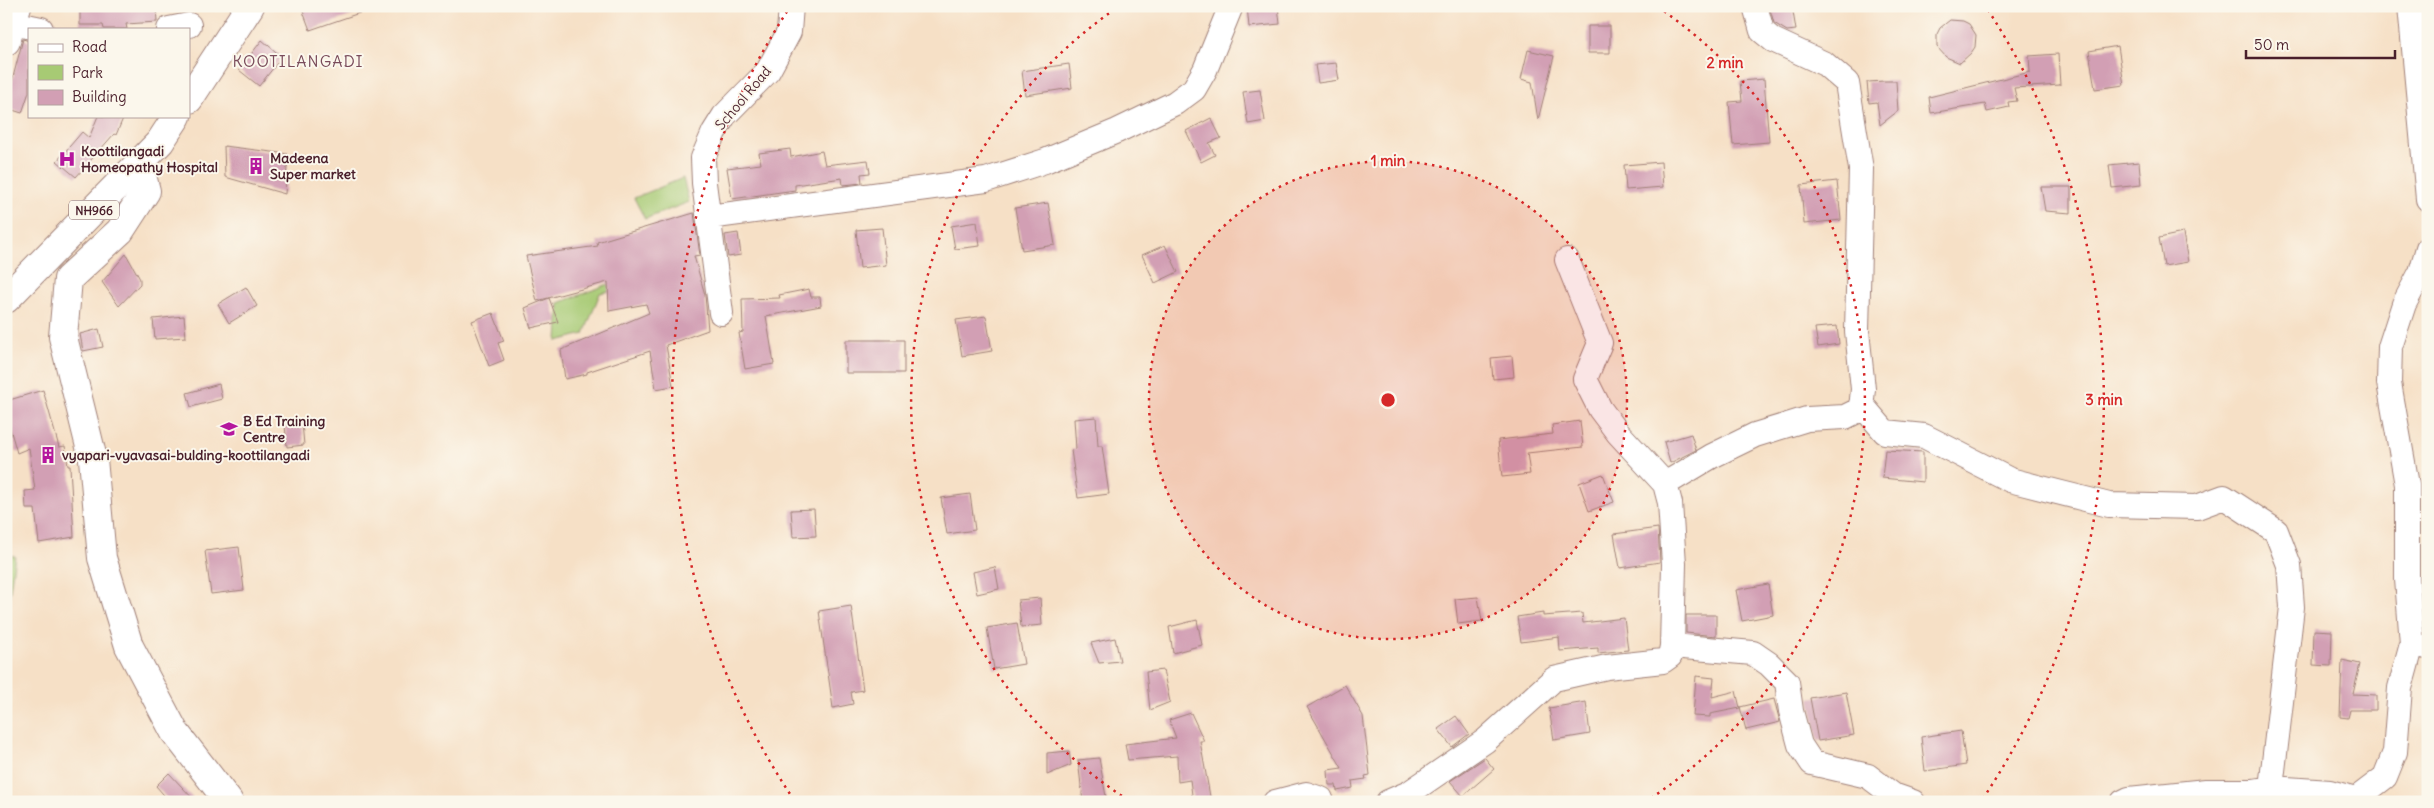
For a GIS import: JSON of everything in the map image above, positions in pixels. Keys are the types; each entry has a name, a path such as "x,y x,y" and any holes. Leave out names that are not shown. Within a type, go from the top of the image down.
{"main road":[{"path":"190,96 250,6"},
{"name":"NH966","path":"6,299 160,142 176,118"},
{"path":"139,164 146,191 120,231 68,278 63,337 93,459 102,558 129,646 174,731 229,802"}],"street":[{"name":"School Road","path":"721,313 703,158 714,132 724,116 768,71 789,32 791,6"},
{"path":"709,217 986,180 1045,161 1117,131 1175,102 1194,89 1205,70 1231,6"},
{"path":"1666,484 1712,456 1755,435 1807,419 1844,417 1861,409 1862,404 1863,389 1857,331 1861,169 1847,83 1825,64 1773,40 1762,31 1755,6"},
{"path":"2410,6 2428,199"},
{"path":"12,24 35,28"},
{"path":"2123,802 2129,799 2206,791 2253,791 2271,788 2330,792 2356,799 2385,777 2395,752 2400,688 2420,646 2407,579 2407,485 2389,382 2390,347 2404,304 2421,272 2428,248"},
{"path":"1388,802 1409,793 1485,741 1554,679 1607,668 1662,661 1670,656 1672,646 1674,564 1670,503 1666,484 1612,425 1600,409 1585,379 1600,343 1567,260"},
{"path":"1862,404 1884,432 1924,436 2010,480 2109,505 2197,507 2224,497 2276,531 2289,565 2292,607 2271,788"},
{"path":"1672,646 1753,653 1769,664 1787,682 1791,711 1800,745 1812,763 1868,776 1893,795 1913,802"},
{"path":"1275,802 1306,794 1321,798 1322,802"}],"green space":[{"path":"683,178 689,202 645,219 634,198"},
{"path":"685,265 687,275 600,293 584,334 557,341 559,303 606,285"},
{"path":"6,555 15,556 6,618"}],"building":[{"path":"80,6 156,6 157,22 126,24 127,28 80,25"},
{"path":"301,6 370,6 371,9 310,30"},
{"path":"1247,6 1278,6 1280,24 1249,27"},
{"path":"1769,6 1792,6 1796,30 1787,31 1774,23"},
{"path":"1950,20 1963,21 1969,24 1976,35 1975,47 1960,63 1946,57 1937,47 1937,34 1940,28"},
{"path":"1588,26 1610,26 1610,53 1588,53"},
{"path":"23,39 28,41 28,95 22,113 6,108 6,91 10,80 12,81"},
{"path":"262,40 282,57 259,86 239,70"},
{"path":"2118,46 2124,85 2095,89 2089,51"},
{"path":"1528,50 1554,56 1538,120 1532,82 1521,79"},
{"path":"2058,54 2060,85 2014,88 2017,101 2008,102 2009,107 1987,112 1985,104 1931,113 1929,97 2030,72 2029,56"},
{"path":"1336,63 1339,80 1318,83 1315,65"},
{"path":"1069,64 1072,88 1025,95 1022,71"},
{"path":"1764,79 1769,142 1733,145 1729,102 1742,101 1740,81"},
{"path":"1896,81 1898,111 1880,125 1877,102 1869,103 1867,82"},
{"path":"1260,90 1265,121 1248,124 1243,92"},
{"path":"97,118 123,118 116,135 114,134 76,177 57,161 82,132 89,138"},
{"path":"1211,118 1221,138 1209,143 1215,155 1201,162 1186,131"},
{"name":"Madeena Super market","path":"224,146 288,154 285,194 225,177"},
{"path":"790,149 791,157 822,151 825,165 868,160 870,173 861,174 862,183 843,185 842,178 795,185 795,190 732,199 727,168 761,164 759,153"},
{"path":"1661,162 1663,187 1626,190 1624,165"},
{"path":"2139,162 2141,185 2112,188 2109,165"},
{"path":"1837,181 1841,220 1804,224 1801,185"},
{"path":"2041,187 2071,187 2071,213 2045,211"},
{"path":"1048,203 1055,245 1022,250 1015,208"},
{"path":"694,213 700,255 694,256 705,295 708,330 666,345 673,386 656,389 650,351 587,372 587,374 565,379 561,350 649,313 646,304 609,311 608,282 537,301 526,256 598,246 597,242"},
{"path":"977,222 980,246 955,249 951,226"},
{"path":"882,228 886,265 860,268 856,230"},
{"path":"738,233 741,255 728,257 725,235"},
{"path":"2183,233 2188,262 2164,266 2159,238"},
{"path":"1165,245 1178,272 1155,283 1142,255"},
{"path":"126,254 140,279 140,284 119,306 102,282"},
{"path":"246,287 257,306 229,323 218,304"},
{"path":"809,289 811,297 820,297 821,306 766,316 774,364 745,369 739,333 743,332 742,299 780,298 779,295"},
{"path":"549,298 558,322 531,328 525,308"},
{"path":"493,313 504,341 498,343 504,360 489,366 472,321"},
{"path":"184,316 186,337 155,339 153,319"},
{"path":"986,316 992,351 962,356 956,320"},
{"path":"1837,326 1839,344 1818,347 1815,328"},
{"path":"99,329 103,347 83,351 80,334"},
{"path":"846,340 904,340 904,373 846,373"},
{"path":"1512,356 1514,377 1493,379 1491,358"},
{"path":"219,384 222,399 191,407 187,393"},
{"path":"43,390 59,447 65,446 68,466 70,466 74,537 39,543 35,509 26,509 25,491 35,490 29,448 17,453 6,414 6,401"},
{"path":"1096,417 1098,446 1102,446 1109,494 1078,498 1071,450 1076,449 1074,419"},
{"path":"1580,421 1583,447 1527,453 1530,474 1502,477 1498,440 1553,434 1552,425"},
{"path":"302,423 304,445 287,447 285,425"},
{"path":"1691,434 1696,450 1670,463 1664,442"},
{"path":"1885,450 1923,452 1923,482 1882,478"},
{"path":"1603,474 1614,502 1589,511 1579,483"},
{"path":"970,494 975,530 947,534 941,498"},
{"path":"814,509 816,536 793,537 791,510"},
{"path":"1658,528 1660,562 1620,568 1614,534"},
{"path":"239,547 244,590 211,594 205,551"},
{"path":"995,567 999,589 977,594 973,572"},
{"path":"1768,584 1773,615 1742,621 1736,590"},
{"path":"1478,597 1482,621 1458,624 1455,599"},
{"path":"1040,598 1042,625 1021,627 1018,600"},
{"path":"851,606 863,690 851,692 853,704 833,708 819,611"},
{"path":"1543,613 1543,616 1582,613 1583,623 1624,618 1628,650 1598,653 1598,648 1560,651 1559,637 1521,642 1517,617"},
{"path":"1686,615 1716,615 1716,636 1686,633"},
{"path":"1197,620 1202,645 1173,653 1169,627"},
{"path":"1017,623 1024,664 994,669 987,628"},
{"path":"2314,630 2332,631 2331,666 2313,665"},
{"path":"1115,638 1120,661 1099,663 1091,643"},
{"path":"2342,660 2360,664 2353,694 2376,695 2376,710 2350,710 2348,718 2340,717"},
{"path":"1163,670 1170,702 1150,710 1146,672"},
{"path":"1696,676 1714,678 1712,697 1736,691 1740,708 1710,714 1710,717 1693,716"},
{"path":"1345,685 1363,716 1370,775 1365,776 1366,779 1352,781 1353,788 1337,791 1336,785 1329,785 1328,770 1342,768 1307,707"},
{"path":"1846,692 1854,735 1818,741 1810,698"},
{"path":"1774,699 1780,722 1746,730 1740,707"},
{"path":"1586,702 1590,734 1554,740 1549,708"},
{"path":"1191,713 1204,741 1200,741 1211,802 1193,802 1190,780 1178,782 1177,756 1128,760 1125,744 1176,738 1169,720"},
{"path":"1456,716 1469,734 1452,747 1438,729"},
{"path":"1961,731 1966,765 1925,771 1921,737"},
{"path":"1069,751 1071,765 1047,775 1047,753"},
{"path":"1099,758 1107,802 1083,802 1078,760"},
{"path":"1485,758 1494,769 1463,796 1450,781"},
{"path":"169,773 196,802 170,802 156,786"}],"place":[{"name":"Koottilangadi Homeopathy Hospital","path":"67,159"},
{"name":"Madeena Super market","path":"256,166"},
{"name":"B Ed Training Centre","path":"229,429"},
{"name":"vyapari-vyavasai-bulding-koottilangadi","path":"48,455"}],"district":[{"name":"KOOTILANGADI","path":"298,61"}]}
